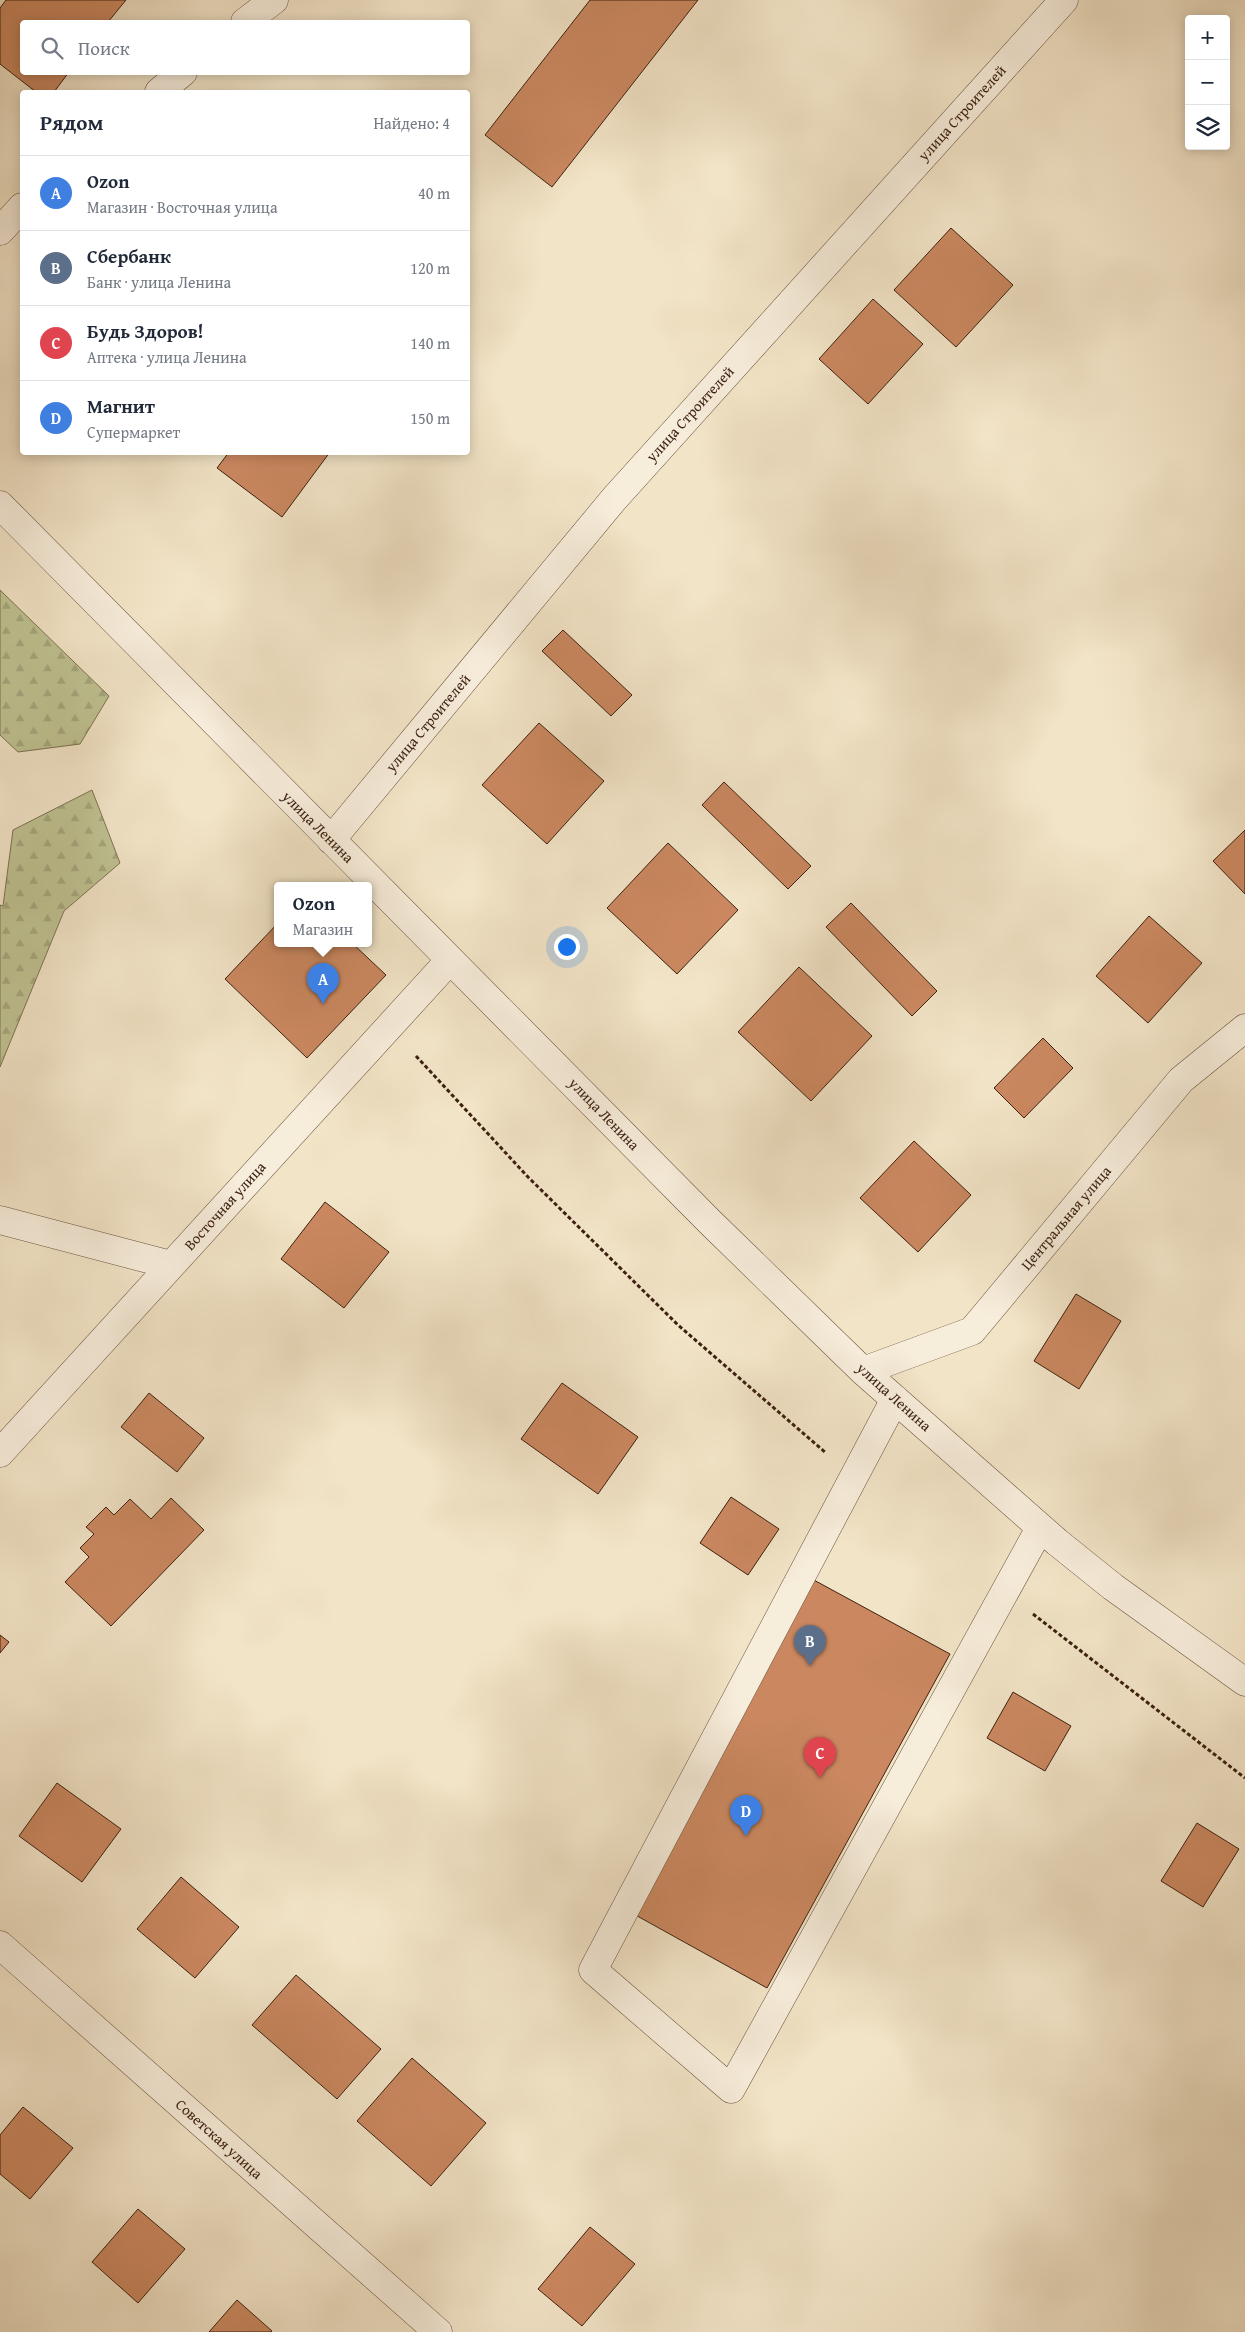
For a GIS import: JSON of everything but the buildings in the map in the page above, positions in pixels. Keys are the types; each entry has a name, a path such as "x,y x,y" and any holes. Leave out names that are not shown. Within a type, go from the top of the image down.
{"street":[{"path":"248,20 274,0"},
{"name":"улица Строителей","path":"331,840 614,499 1064,0"},
{"path":"161,90 179,75"},
{"path":"0,231 20,209"},
{"name":"улица Ленина","path":"0,505 450,960 531,1039 710,1222 863,1372 895,1398 1040,1528 1113,1587 1245,1682"},
{"name":"Восточная улица","path":"0,1452 450,960"},
{"name":"Центральная улица","path":"863,1372 972,1330 1181,1080 1245,1028"},
{"path":"0,1220 171,1265"},
{"path":"895,1398 593,1970 731,2089 1040,1528"},
{"name":"Советская улица","path":"0,1945 438,2332"}],"path":[{"path":"416,1056 528,1177 678,1325 832,1458"},
{"path":"1031,1612 1245,1778"}],"green space":[{"path":"0,590 109,696 80,744 18,752 0,735"},
{"path":"92,790 120,863 64,911 0,1067 0,905 3,906 13,830"}],"place":[{"name":"Ozon","path":"323,1004"},
{"name":"Сбербанк","path":"810,1666"},
{"name":"Будь Здоров!","path":"820,1778"},
{"name":"Магнит","path":"746,1836"}]}
